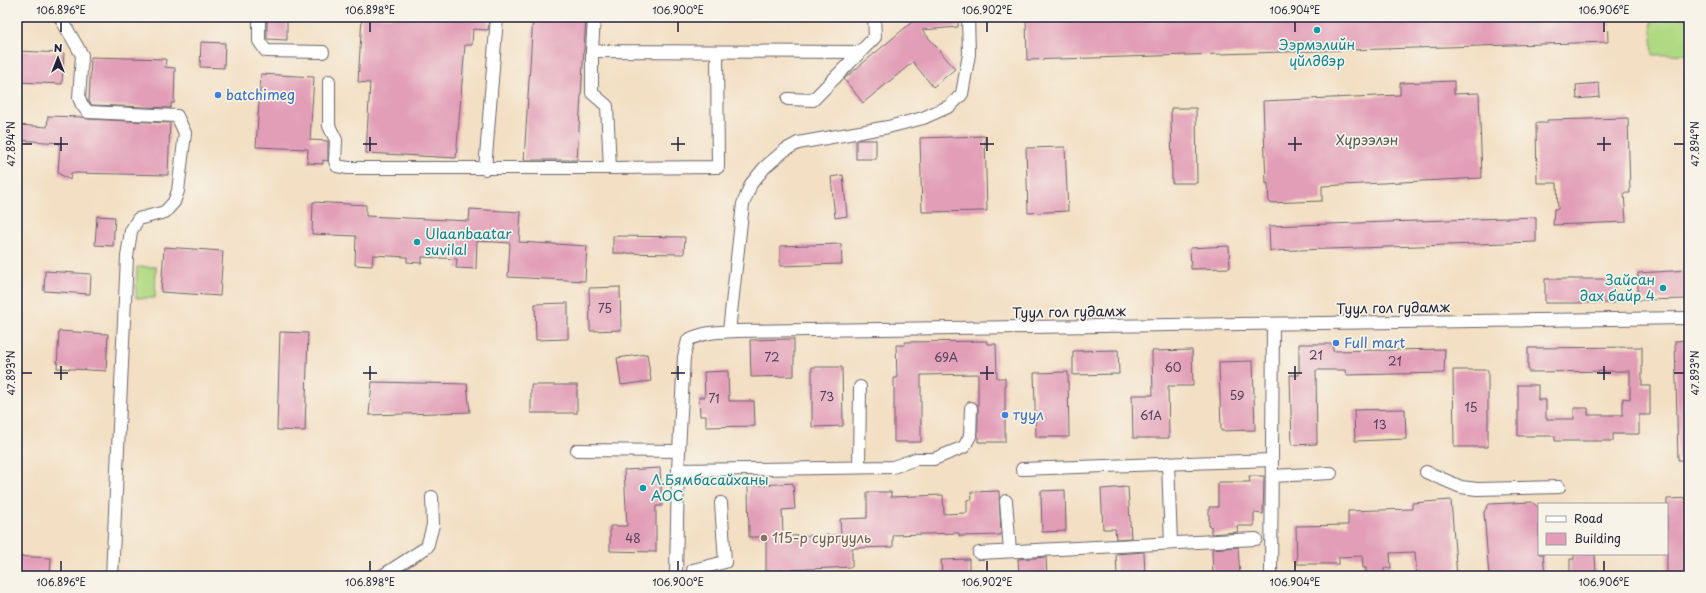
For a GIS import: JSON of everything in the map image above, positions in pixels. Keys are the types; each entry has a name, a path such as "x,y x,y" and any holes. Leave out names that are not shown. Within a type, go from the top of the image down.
{"street":[{"path":"60,17 82,55 79,98 88,112 177,116 185,133 178,191 174,202 165,212 138,219 131,231 127,257 112,576"},
{"path":"259,17 259,41 266,51 323,52"},
{"path":"485,169 497,17"},
{"path":"594,17 592,93 607,106 610,168"},
{"path":"788,99 813,100 875,37 874,17"},
{"path":"729,331 743,204 751,184 765,167 785,150 798,143 888,127 923,118 950,106 962,94 969,54 968,17"},
{"path":"592,51 860,52"},
{"path":"329,81 329,126 336,140 335,161 338,166 348,168 485,169 718,167 717,52"},
{"name":"Туул гол гудамж","path":"676,576 678,470 684,357 688,340 696,336 729,331 1689,318"},
{"path":"1271,576 1273,324"},
{"path":"860,386 860,467"},
{"path":"678,470 893,467 916,459 934,459 964,447 970,436 971,408"},
{"path":"577,450 679,451"},
{"path":"1022,469 1272,460"},
{"path":"1168,463 1171,543"},
{"path":"1426,472 1461,486 1477,489 1559,488"},
{"path":"1272,476 1331,473"},
{"path":"382,576 427,547 432,525 432,497"},
{"path":"1006,501 1010,551"},
{"path":"693,576 693,570 725,562 721,503"},
{"path":"979,553 1256,539"}],"green space":[{"path":"1651,17 1689,17 1689,54 1653,55"},
{"path":"137,267 156,267 155,298 136,298"}],"building":[{"path":"267,17 287,17 287,40 267,39"},
{"path":"362,17 489,17 488,30 473,29 472,45 465,45 456,158 366,153 370,83 358,82"},
{"path":"533,17 586,17 577,160 524,160"},
{"path":"918,17 958,17 958,27 922,30 955,69 933,87 913,62 863,103 844,79"},
{"name":"Ээрмэлийн үйлдвэр","path":"1026,17 1607,17 1608,42 1027,60"},
{"path":"201,42 225,43 224,68 200,67"},
{"path":"17,51 64,53 62,84 17,82"},
{"path":"91,57 166,59 165,67 175,68 174,103 171,103 171,108 92,105 89,102"},
{"path":"261,74 314,77 310,140 328,141 328,161 323,160 323,164 307,163 308,149 256,147"},
{"name":"Хүрээлэн","path":"1454,81 1454,94 1479,93 1482,178 1322,186 1322,201 1269,203 1268,183 1266,184 1263,101 1400,95 1400,83"},
{"path":"1599,83 1600,97 1577,99 1576,85"},
{"path":"1171,108 1196,108 1197,183 1172,183"},
{"path":"48,116 170,123 168,175 71,173 70,180 58,173 60,143 17,140 18,125 47,127"},
{"path":"1628,118 1630,193 1624,193 1626,222 1553,225 1554,209 1558,209 1557,183 1537,183 1536,123 1547,123 1547,120"},
{"path":"985,136 987,211 922,212 920,138"},
{"path":"856,140 876,140 876,159 856,159"},
{"path":"1065,147 1068,211 1028,213 1026,148"},
{"path":"843,175 847,216 835,218 831,177"},
{"name":"Ulaanbaatar suvilal","path":"313,202 366,205 366,216 469,221 470,209 521,212 519,242 587,246 585,281 508,277 510,243 477,241 476,269 456,268 457,259 422,257 422,263 407,262 407,257 373,255 372,266 355,265 356,236 312,234"},
{"path":"97,216 115,217 113,246 95,245"},
{"path":"1536,217 1536,242 1270,251 1269,226"},
{"path":"613,236 685,237 684,254 613,253"},
{"path":"841,244 842,264 780,266 780,246"},
{"path":"1229,246 1230,268 1191,269 1190,248"},
{"path":"164,247 223,251 220,296 161,292"},
{"name":"Зайсан дах байр 4","path":"1689,270 1689,299 1638,300 1638,273"},
{"path":"45,271 91,274 90,294 44,291"},
{"path":"1545,279 1614,279 1614,303 1545,303"},
{"path":"620,287 621,330 590,331 589,288"},
{"path":"568,303 568,339 536,340 535,304"},
{"path":"59,331 108,334 106,371 57,368"},
{"path":"280,332 308,333 305,431 277,430"},
{"path":"794,339 794,376 751,377 750,340"},
{"path":"1689,340 1689,460 1678,460 1675,341"},
{"path":"987,341 987,344 996,344 997,378 1005,378 1005,442 978,442 978,374 921,375 921,442 894,442 894,378 897,378 896,345 905,345 905,342"},
{"path":"1299,344 1333,344 1333,351 1445,349 1444,373 1346,375 1345,370 1316,370 1317,444 1292,445 1290,375 1299,375"},
{"path":"1642,347 1642,386 1650,386 1650,415 1639,415 1639,434 1613,434 1613,441 1555,441 1555,436 1518,436 1518,385 1538,385 1538,400 1546,400 1546,419 1574,419 1574,408 1588,408 1588,415 1623,415 1623,398 1630,399 1630,371 1528,372 1528,348"},
{"path":"1118,350 1119,374 1073,375 1073,351"},
{"path":"1192,350 1193,386 1168,386 1169,438 1133,438 1132,395 1153,395 1152,351"},
{"path":"647,354 651,381 621,385 617,358"},
{"path":"1253,361 1255,430 1221,431 1219,362"},
{"path":"812,367 842,367 843,426 812,427"},
{"path":"1453,370 1488,370 1488,447 1454,447"},
{"path":"728,371 729,401 754,401 755,426 706,427 706,416 700,416 699,397 705,397 704,372"},
{"path":"1068,372 1069,437 1036,437 1034,373"},
{"path":"372,382 467,384 470,412 369,415"},
{"path":"531,385 577,385 577,413 531,413"},
{"path":"1405,409 1406,439 1355,441 1354,410"},
{"path":"660,468 662,506 656,506 656,552 610,551 610,526 627,526 624,470"},
{"path":"1249,476 1264,476 1263,514 1254,513 1254,526 1237,526 1238,532 1211,534 1211,526 1209,526 1209,507 1218,507 1218,482 1250,482"},
{"path":"793,483 795,509 782,510 783,536 841,535 840,519 867,518 867,492 891,492 891,497 943,495 944,514 967,513 967,500 972,499 971,492 999,491 1001,535 959,536 959,533 893,535 893,547 852,548 852,567 766,571 766,537 749,537 748,486"},
{"path":"1128,487 1131,538 1116,539 1115,529 1103,529 1101,489"},
{"path":"1065,490 1066,531 1042,532 1041,491"},
{"path":"1689,498 1689,576 1667,576 1667,499"},
{"path":"1451,500 1457,576 1417,576 1415,552 1390,553 1391,568 1384,568 1384,574 1366,574 1366,568 1363,568 1362,556 1339,557 1339,564 1297,564 1296,526 1348,525 1348,511 1412,509 1412,503"},
{"path":"1532,502 1538,507 1538,555 1543,555 1545,576 1489,576 1484,512 1489,504"},
{"path":"1238,547 1240,576 1213,576 1212,549"},
{"path":"1144,552 1145,576 1117,576 1116,554"},
{"path":"1574,555 1595,555 1596,576 1570,575 1570,559 1574,559"},
{"path":"17,556 51,558 50,576 17,576"},
{"path":"1046,557 1047,576 1019,576 1018,559"},
{"path":"969,559 969,576 942,576 941,560"}],"place":[{"name":"Ээрмэлийн үйлдвэр","path":"1317,30"},
{"name":"batchimeg","path":"218,95"},
{"name":"Ulaanbaatar suvilal","path":"417,242"},
{"name":"Зайсан дах байр 4","path":"1663,288"},
{"name":"Full mart","path":"1336,343"},
{"name":"туул","path":"1005,415"},
{"name":"Л.Бямбасайханы АОС","path":"643,488"},
{"name":"115-р сургууль","path":"764,538"}]}
